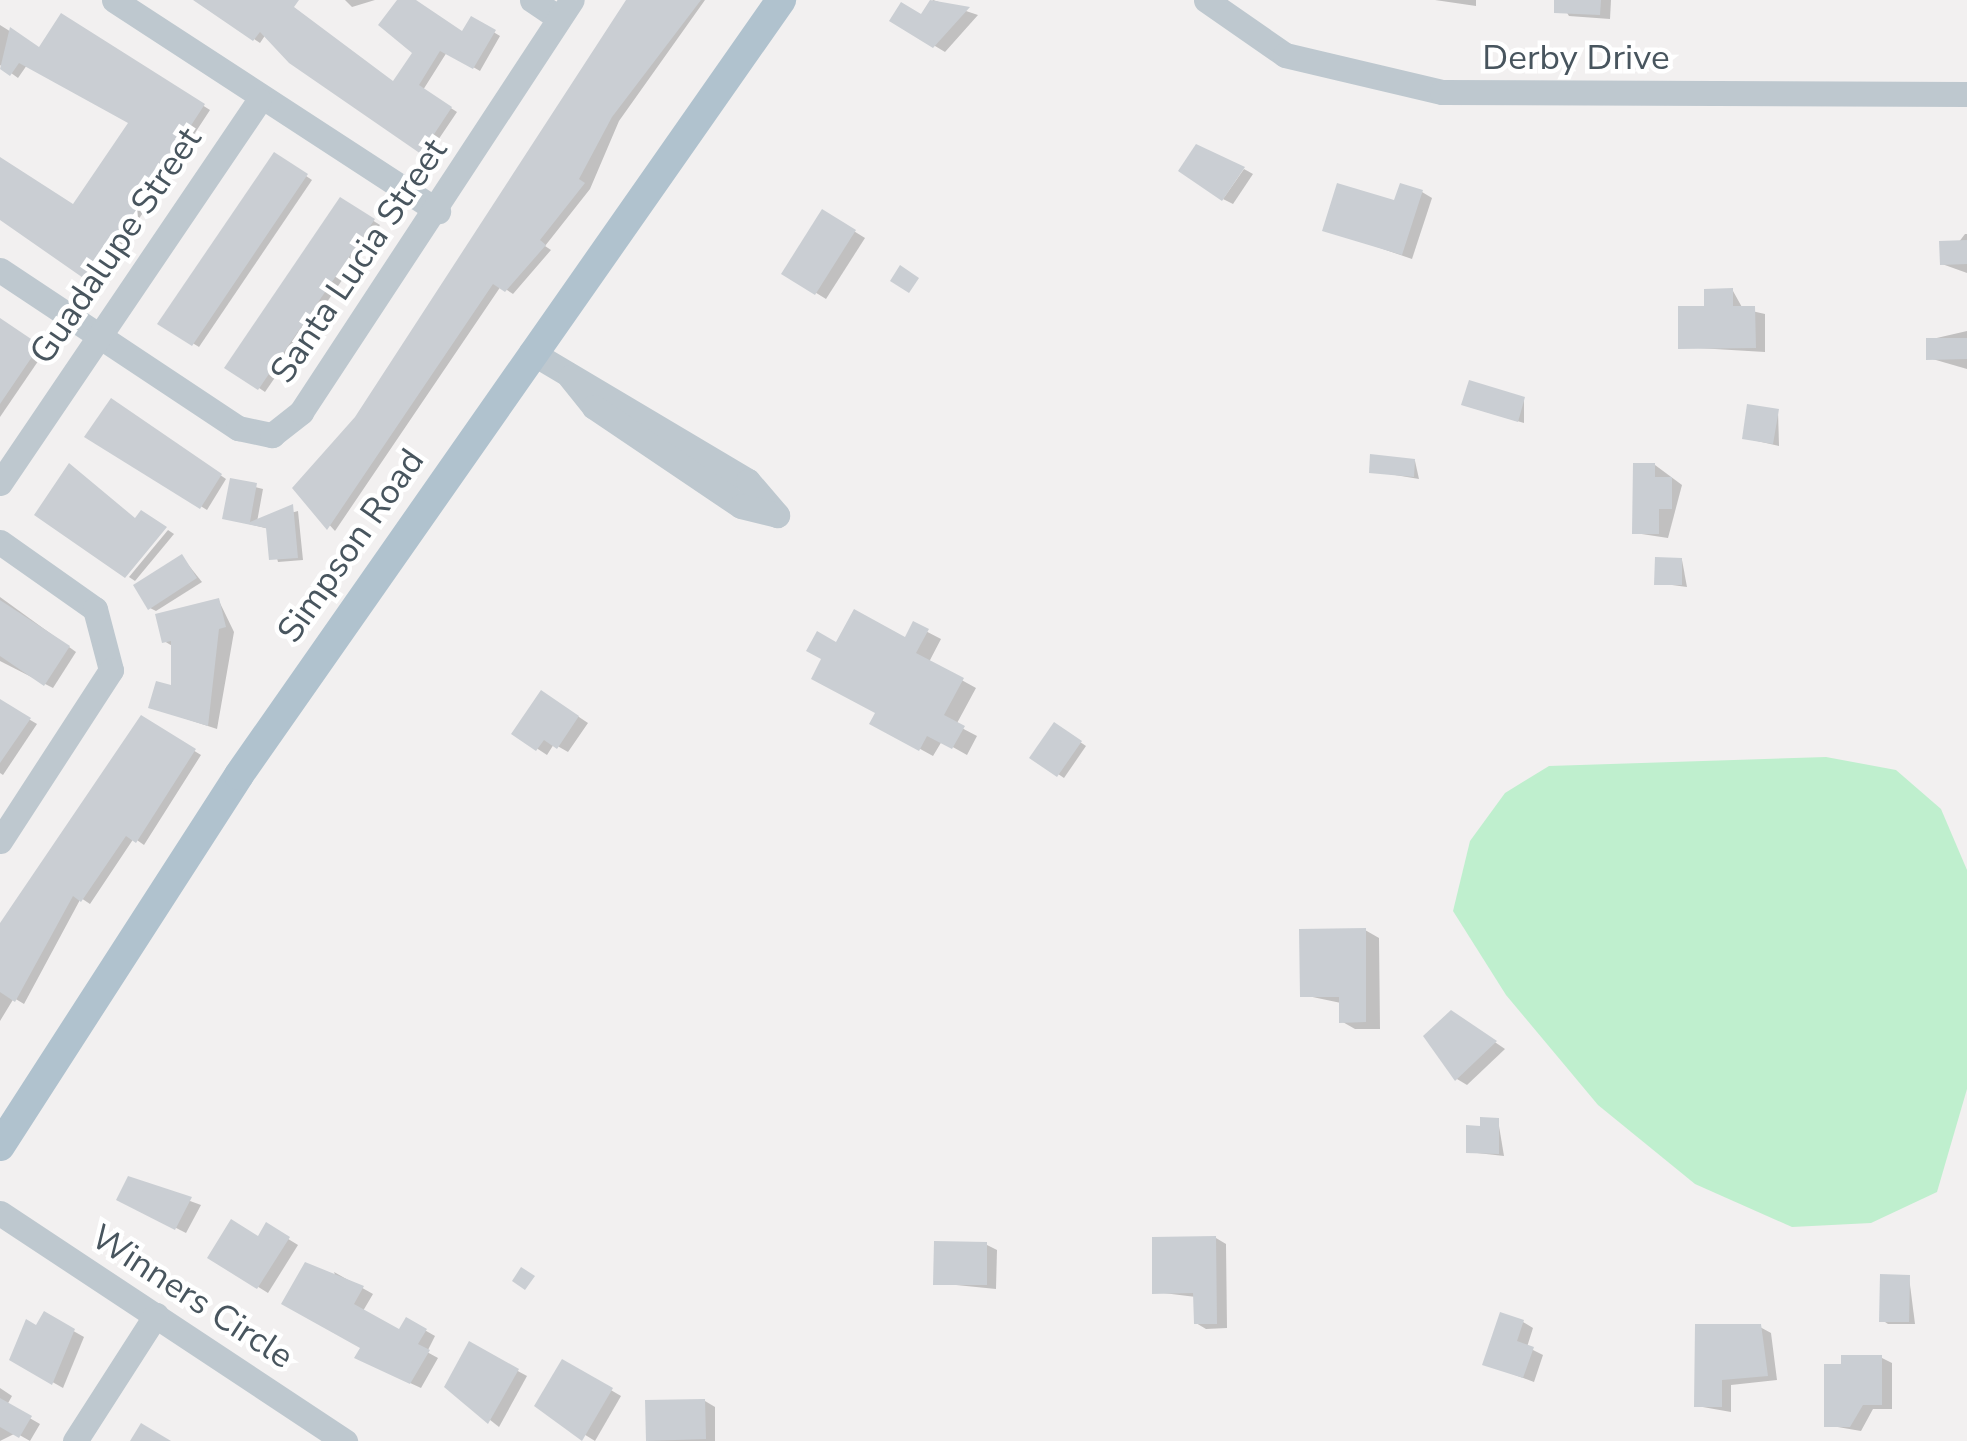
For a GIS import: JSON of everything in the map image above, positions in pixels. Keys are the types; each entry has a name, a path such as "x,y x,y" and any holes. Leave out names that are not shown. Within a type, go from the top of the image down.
{"main road":[{"name":"Simpson Road","path":"0,1146 239,775 531,352 781,0"}],"street":[{"path":"114,0 259,100 438,211"},
{"path":"532,0 565,9"},
{"name":"Derby Drive","path":"1206,0 1285,55 1442,92 1967,94"},
{"name":"Santa Lucia Street","path":"0,270 238,428 272,435 301,412 438,211 565,9"},
{"name":"Guadalupe Street","path":"0,483 259,100"},
{"path":"531,352 570,377 604,388 748,481 777,514 741,506 594,406 570,377"},
{"path":"0,542 94,608 111,670 2,833"},
{"name":"Winners Circle","path":"0,1213 346,1441"},
{"path":"76,1441 156,1315"}],"green space":[{"path":"1826,757 1896,770 1941,809 1967,870 1967,1089 1937,1192 1871,1223 1792,1227 1695,1184 1598,1105 1506,995 1453,911 1470,841 1505,793 1549,766"}],"building":[{"path":"193,0 299,0 294,7 393,81 412,53 378,25 397,0 416,0 462,31 471,16 496,30 473,69 440,51 419,85 452,107 421,154 289,63 260,32 253,41"},
{"path":"626,0 701,0 612,117 579,179 585,183 540,240 546,245 505,292 493,284 327,530 292,488 355,417"},
{"path":"930,0 970,7 933,48 889,21 901,2 921,14"},
{"path":"1554,0 1601,0 1600,15 1554,13"},
{"path":"61,13 205,104 89,282 0,220 0,157 73,204 128,123 19,63 10,76 0,69 10,27 39,47"},
{"path":"1196,144 1245,167 1222,201 1178,171"},
{"path":"274,152 308,174 192,346 157,324"},
{"path":"1337,183 1394,200 1400,183 1423,190 1402,255 1322,231"},
{"path":"340,197 375,219 258,390 224,368"},
{"path":"822,209 856,230 815,295 781,274"},
{"path":"1967,240 1967,264 1940,265 1939,241"},
{"path":"900,265 919,278 909,293 890,281"},
{"path":"1733,288 1733,306 1755,306 1756,348 1678,349 1678,306 1704,306 1704,289"},
{"path":"0,318 40,345 0,404"},
{"path":"1926,338 1967,338 1967,359 1926,360"},
{"path":"1469,380 1525,397 1518,422 1461,405"},
{"path":"111,398 222,474 200,509 84,437"},
{"path":"1747,404 1779,409 1773,444 1742,439"},
{"path":"1370,454 1415,459 1414,477 1369,473"},
{"path":"69,463 135,518 141,510 167,527 125,578 34,515"},
{"path":"1633,463 1655,463 1655,477 1672,477 1672,509 1659,509 1659,534 1632,534"},
{"path":"230,478 257,483 250,522 293,504 298,558 269,560 266,528 222,519"},
{"path":"182,554 197,578 148,610 133,585"},
{"path":"1655,557 1682,558 1682,585 1654,585"},
{"path":"219,598 226,627 219,629 208,726 148,708 156,681 171,685 171,641 162,643 155,614"},
{"path":"0,600 70,646 44,686 0,656"},
{"path":"854,609 905,637 913,621 929,629 916,653 964,678 944,715 965,726 952,749 927,736 919,751 869,724 875,713 811,679 821,659 806,651 817,631 836,642"},
{"path":"541,690 579,716 557,749 544,740 536,751 511,734"},
{"path":"0,699 31,718 0,763"},
{"path":"141,715 196,749 136,843 126,836 81,902 73,896 15,1002 0,992 0,923"},
{"path":"1054,722 1082,741 1057,777 1029,758"},
{"path":"1366,928 1366,1022 1339,1023 1339,997 1300,997 1299,929"},
{"path":"1451,1010 1497,1041 1455,1081 1423,1036"},
{"path":"1480,1117 1499,1118 1499,1154 1466,1153 1466,1125 1480,1126"},
{"path":"128,1176 192,1197 175,1230 116,1200"},
{"path":"231,1219 258,1236 266,1222 290,1237 257,1289 207,1258"},
{"path":"1216,1236 1217,1324 1194,1324 1193,1293 1152,1294 1152,1237"},
{"path":"934,1241 987,1242 987,1285 933,1285"},
{"path":"305,1262 364,1286 354,1304 399,1329 406,1317 427,1329 418,1344 430,1350 410,1384 354,1358 360,1348 281,1304"},
{"path":"521,1267 535,1276 525,1290 512,1281"},
{"path":"1880,1274 1910,1275 1909,1322 1879,1322"},
{"path":"44,1311 75,1329 52,1385 9,1360 26,1319 36,1325"},
{"path":"1500,1312 1524,1320 1517,1341 1534,1347 1523,1378 1482,1365"},
{"path":"1695,1324 1761,1324 1768,1376 1722,1380 1722,1407 1694,1407"},
{"path":"469,1341 519,1369 488,1424 444,1387"},
{"path":"1841,1355 1882,1355 1882,1405 1863,1405 1850,1427 1824,1427 1824,1364 1841,1364"},
{"path":"562,1359 613,1388 582,1441 534,1406"},
{"path":"0,1398 32,1416 19,1438 0,1427"},
{"path":"705,1399 706,1439 646,1441 645,1400"},
{"path":"141,1423 171,1441 130,1441"}]}
